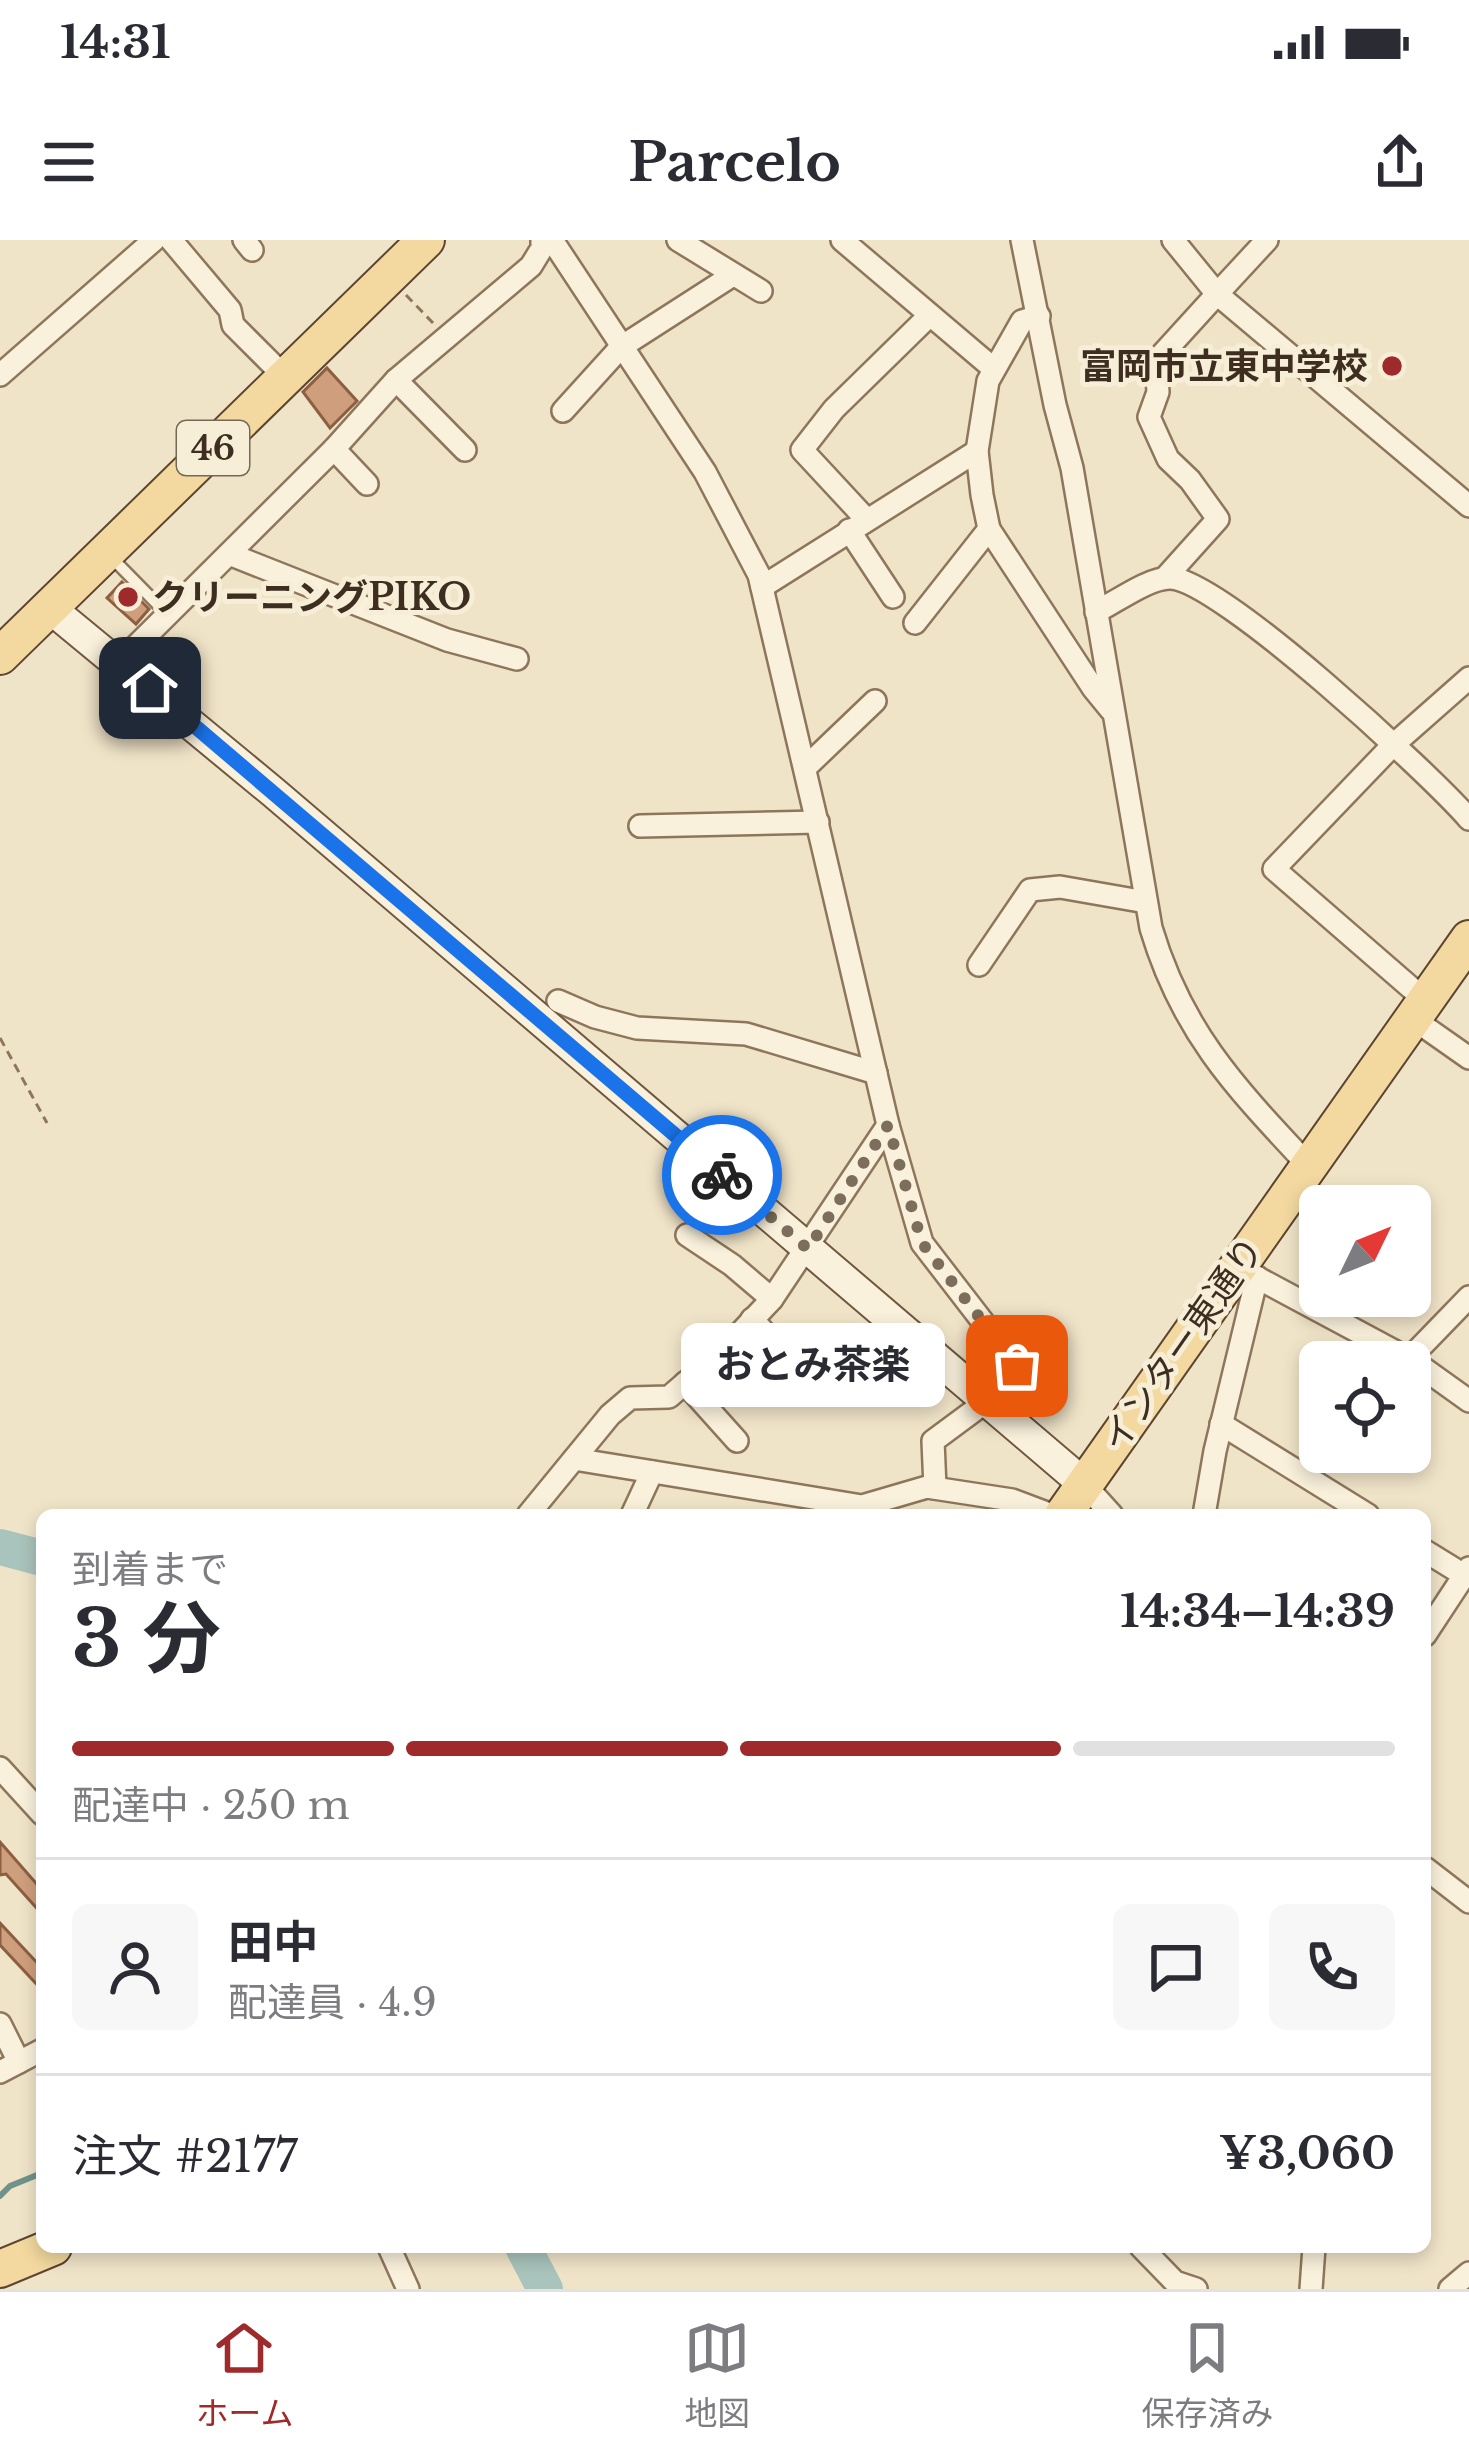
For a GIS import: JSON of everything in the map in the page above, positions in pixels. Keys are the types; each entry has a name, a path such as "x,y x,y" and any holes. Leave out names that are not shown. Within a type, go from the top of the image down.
{"main road":[{"name":"46","path":"0,656 426,240"},
{"name":"インター東通り","path":"1067,1509 1250,1266 1307,1164 1469,939"},
{"path":"0,2269 38,2253"}],"street":[{"path":"0,375 154,240"},
{"path":"171,240 230,310 233,325 285,377"},
{"path":"119,663 334,449 396,380 531,266 542,240"},
{"path":"552,240 705,472 741,535 762,586 888,1125 922,1243 1017,1366 987,1401 933,1441 935,1488"},
{"path":"678,240 761,291"},
{"path":"842,240 994,369"},
{"path":"1022,240 1072,468 1146,902 1162,964 1192,1028 1228,1079 1307,1164"},
{"path":"1173,240 1217,294 1469,506"},
{"path":"1096,612 1166,578 1218,519 1168,459 1150,418 1158,392 1156,361 1267,240"},
{"path":"563,411 621,347 733,275"},
{"path":"893,597 858,525 802,450 834,409 930,315"},
{"path":"1039,316 1022,321 994,369 977,451 989,529 1113,711"},
{"path":"396,380 465,450"},
{"path":"334,449 367,484"},
{"path":"762,586 977,451"},
{"path":"915,623 989,529"},
{"path":"229,554 447,640 517,659"},
{"path":"1166,578 1190,582 1286,651 1469,819"},
{"path":"50,608 987,1401 1107,1509"},
{"path":"1469,678 1392,746 1274,869 1469,1058"},
{"path":"805,768 875,701"},
{"path":"640,826 818,822"},
{"path":"979,965 1030,890 1060,887 1146,902"},
{"path":"558,1000 595,1017 637,1028 746,1034 876,1073"},
{"path":"533,1509 610,1415 630,1398 669,1397 772,1299 888,1125"},
{"path":"687,1235 772,1299"},
{"path":"1208,1509 1250,1266 1380,1341"},
{"path":"1426,1341 1469,1297"},
{"path":"752,1319 820,1393"},
{"path":"1431,1374 1469,1401"},
{"path":"685,1383 737,1441"},
{"path":"1221,1424 1358,1509"},
{"path":"574,1459 862,1506 927,1487 1012,1500 1036,1509"},
{"path":"635,1509 652,1472"},
{"path":"1431,1556 1464,1585 1431,1627"},
{"path":"0,1768 36,1807"},
{"path":"1431,1873 1469,1903"},
{"path":"0,2024 10,2067"},
{"path":"391,2253 408,2289"},
{"path":"1147,2253 1175,2282 1196,2289"},
{"path":"1311,2289 1314,2253"},
{"path":"1450,2289 1469,2273"}],"lane":[{"path":"106,552 168,615"}],"path":[{"path":"388,277 446,338"},
{"path":"0,1038 47,1124"}],"building":[{"path":"327,368 357,401 330,428 303,392"},
{"path":"122,582 149,609 136,624 107,598"},
{"path":"0,1842 36,1883 36,1907 6,1874 0,1875"},
{"path":"0,1923 36,1962 36,1984 0,1945"}],"waterway":[{"path":"0,1547 36,1556"},
{"path":"0,2196 10,2186 36,2175"},
{"path":"518,2253 534,2268"},
{"path":"526,2253 545,2289"}],"way so far":[{"path":"722,1175 808,1249 888,1125 922,1243 1017,1366"}],"place":[{"name":"富岡市立東中学校","path":"1392,366"},
{"name":"クリーニングPIKO","path":"128,597"},
{"name":"おとみ茶楽","path":"1017,1366"}],"route":[{"path":"150,688 722,1175"}]}
